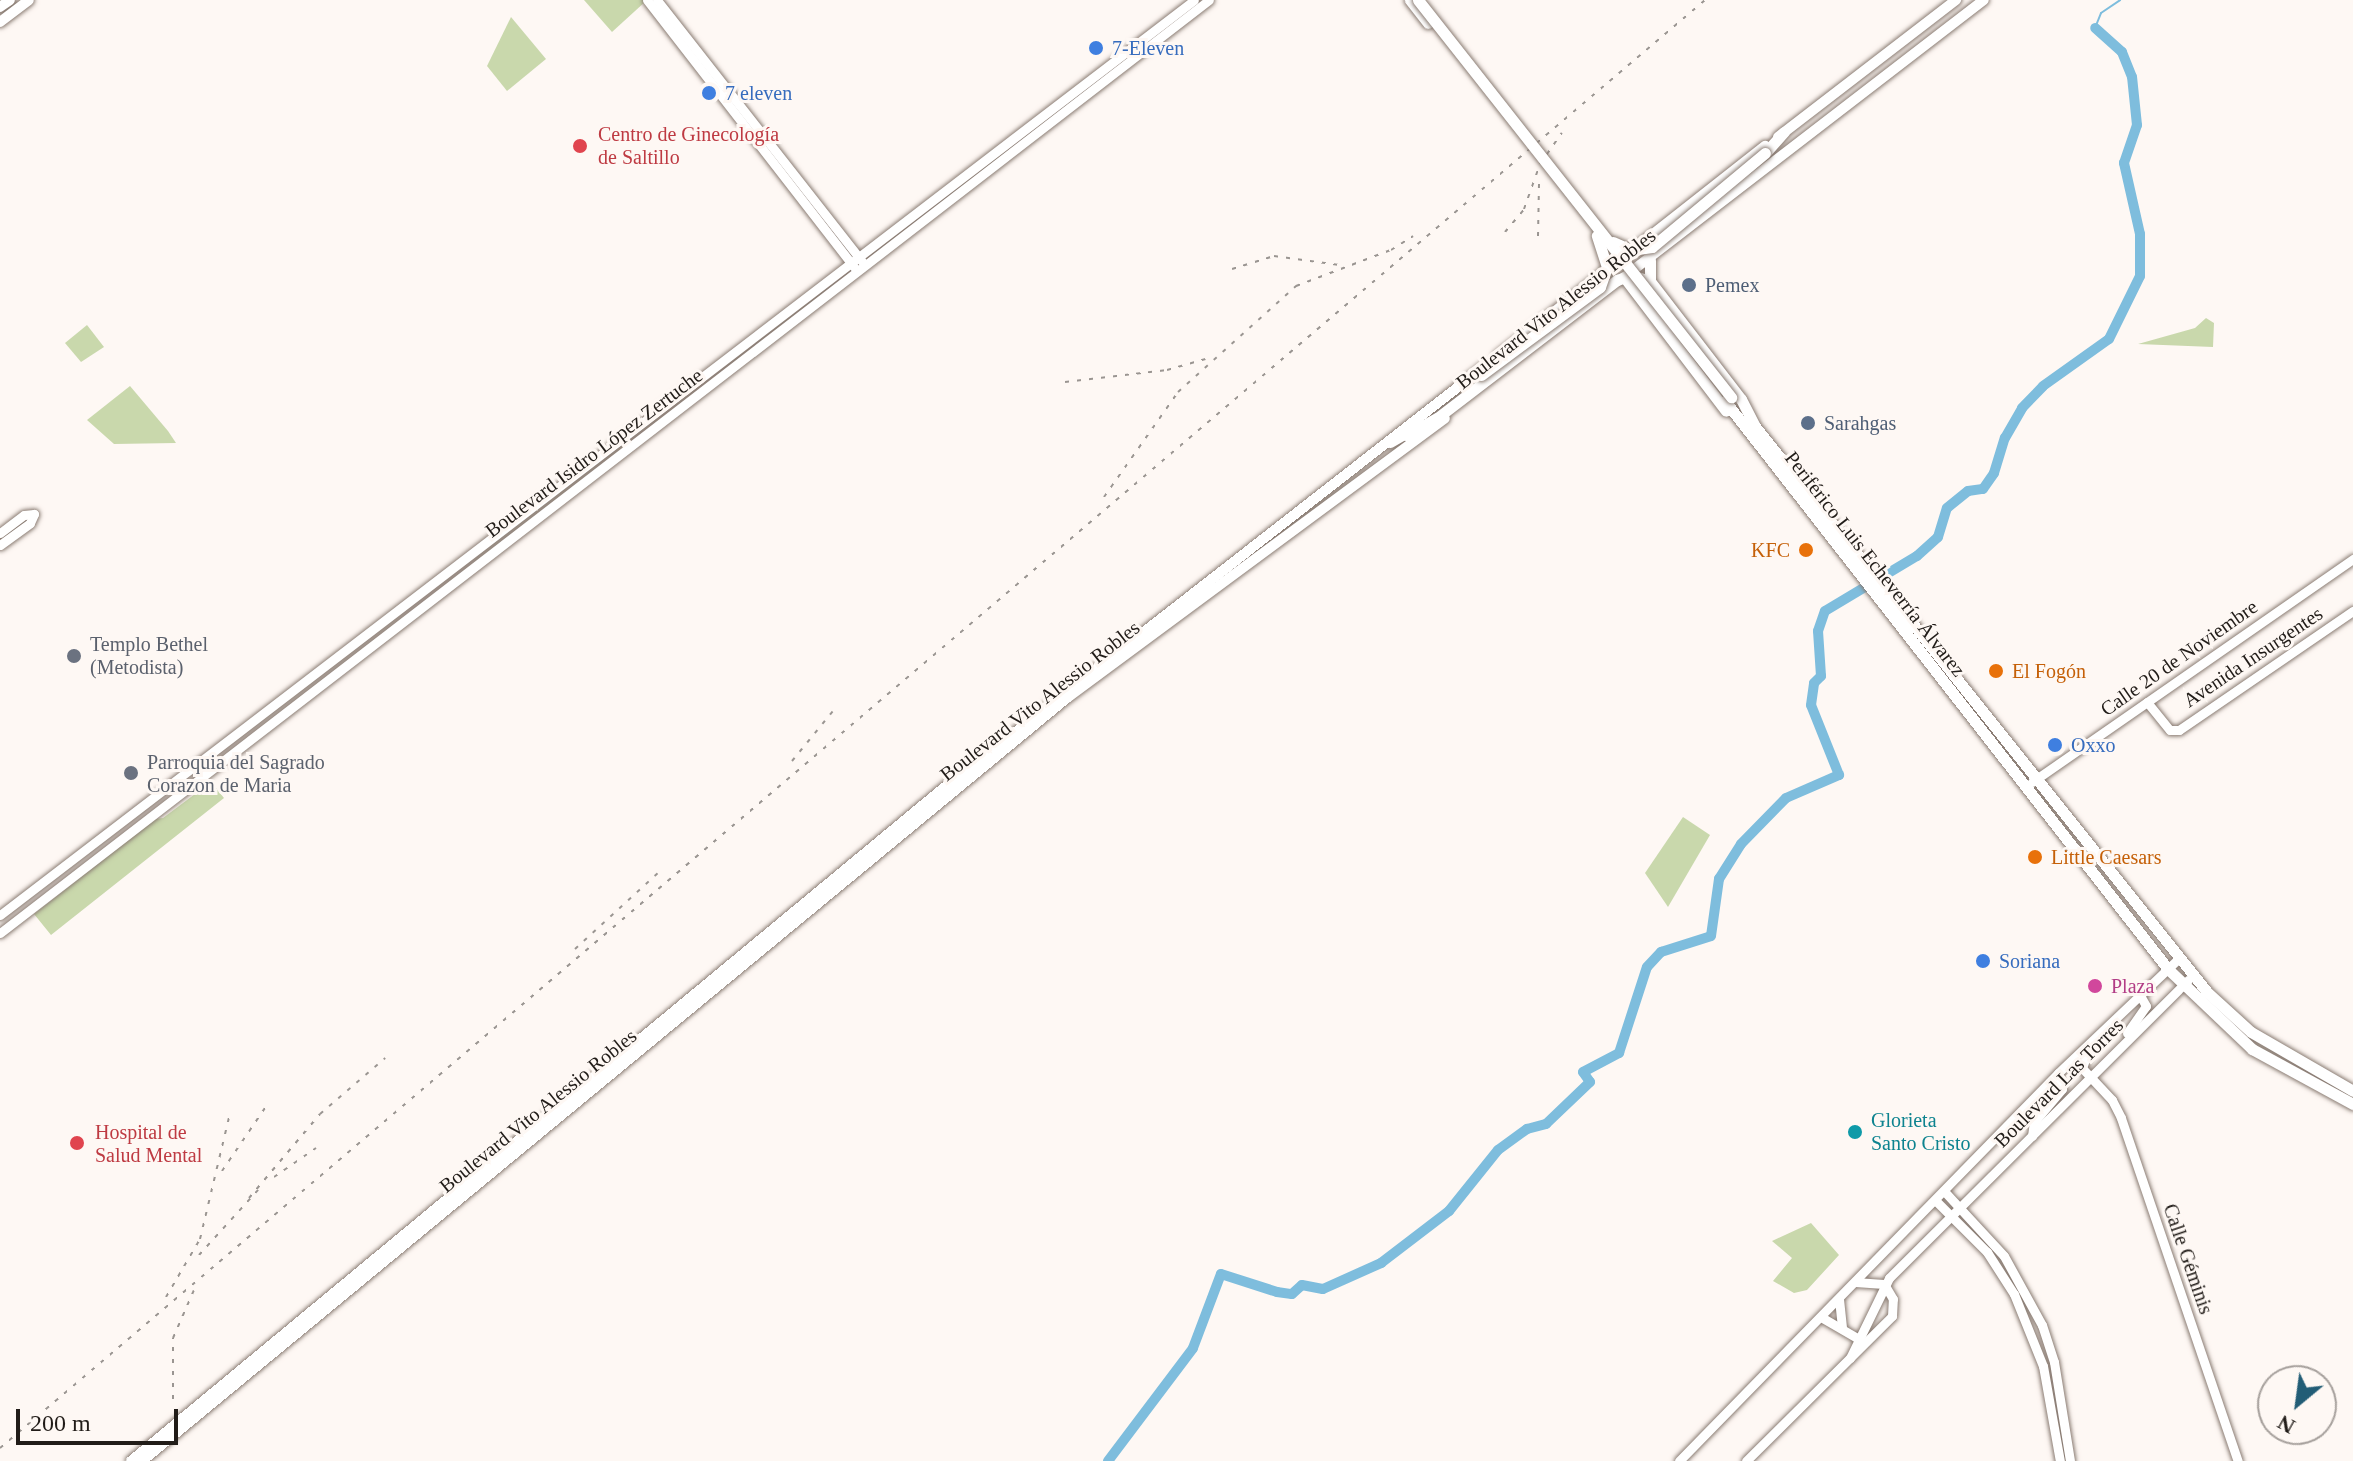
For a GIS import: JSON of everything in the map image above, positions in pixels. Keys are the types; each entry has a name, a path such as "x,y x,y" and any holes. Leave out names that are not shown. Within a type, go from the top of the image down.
{"highway":[{"name":"Periférico Luis Echeverría Álvarez","path":"1410,0 1600,234"},
{"name":"Periférico Luis Echeverría Álvarez","path":"1418,0 1728,399 1760,445 1862,568"},
{"path":"1600,234 1624,248 1652,247 1765,153 1784,132"},
{"path":"1406,435 1600,287 1607,267 1600,234"},
{"path":"1390,442 1437,418 1624,277 1639,244"},
{"path":"1650,260 1650,281 1741,399 1754,426"},
{"path":"1624,277 1650,281"},
{"path":"1624,277 1739,428 1760,445"},
{"path":"1637,296 1639,288 1650,281"},
{"name":"Periférico Luis Echeverría Álvarez","path":"1728,399 1754,426 1878,590 2030,782 2193,975 2251,1032 2353,1091"},
{"name":"Periférico Luis Echeverría Álvarez","path":"2030,782 2180,985 2252,1049 2353,1104"},
{"path":"2179,958 2180,985"}],"main road":[{"path":"0,7 10,0"},
{"path":"0,22 29,0"},
{"path":"647,0 860,266"},
{"path":"657,0 860,266"},
{"name":"Boulevard Isidro López Zertuche","path":"0,933 483,555 860,266 1194,0"},
{"name":"Boulevard Isidro López Zertuche","path":"1053,115 1209,0"},
{"name":"Boulevard Vito Alessio Robles","path":"131,1461 430,1219 816,899 1639,244 1956,0"},
{"name":"Boulevard Vito Alessio Robles","path":"1182,606 1385,465 1938,37 1979,1"},
{"path":"1927,24 1938,37"},
{"path":"1619,241 1661,250"},
{"path":"0,533 24,515 34,514 30,523 0,545"},
{"name":"Boulevard Isidro López Zertuche","path":"0,915 483,555"},
{"name":"Calle 20 de Noviembre","path":"2030,782 2353,559"},
{"name":"Avenida Insurgentes","path":"2147,702 2173,731 2353,611"},
{"path":"2156,953 2161,964 2156,980"},
{"name":"Boulevard Las Torres","path":"1679,1461 2058,1073 2179,958"},
{"name":"Boulevard Las Torres","path":"1746,1461 1850,1358 1862,1341 1884,1284 2193,975"},
{"path":"2120,1046 2146,1006 2140,995"},
{"path":"2090,1078 2082,1060 2118,1018"},
{"path":"2032,1136 2034,1122 2062,1089 2058,1073"},
{"name":"Calle Géminis","path":"2090,1078 2112,1100 2121,1118 2238,1461"},
{"path":"1955,1180 1955,1196 1969,1199"},
{"path":"1944,1191 2004,1256 2042,1325 2054,1362 2070,1461"},
{"path":"1935,1200 1987,1252 2014,1294 2043,1366 2060,1461"},
{"name":"Boulevard Vito Alessio Robles","path":"142,1461 430,1219"},
{"path":"1855,1282 1884,1284"},
{"name":"Boulevard Las Torres","path":"1862,1341 1892,1316 1893,1299 1884,1284"},
{"path":"1839,1299 1842,1328"},
{"path":"1821,1317 1862,1341"}],"green space":[{"path":"584,0 646,0 646,1 612,32"},
{"path":"511,17 546,59 507,91 487,66"},
{"path":"2206,318 2214,323 2213,347 2138,344 2195,328"},
{"path":"87,325 104,347 81,362 65,343"},
{"path":"130,386 176,443 114,444 87,420"},
{"path":"211,782 224,798 51,935 34,914 155,819 163,818"},
{"path":"1683,817 1710,835 1668,907 1645,873"},
{"path":"1811,1223 1839,1255 1807,1290 1794,1293 1773,1281 1792,1258 1772,1241"}],"waterway":[{"path":"2095,28 2101,13 2120,0"},
{"path":"1108,1461 1193,1348 1221,1274 1277,1292 1292,1294 1302,1285 1323,1289 1381,1263 1449,1211 1498,1150 1527,1129 1546,1124 1590,1082 1583,1072 1619,1053 1647,967 1661,952 1711,936 1719,879 1741,844 1786,798 1839,775 1811,705 1814,683 1821,676 1818,631 1825,611 1917,556 1938,537 1947,508 1968,491 1983,489 1994,473 2005,438 2022,408 2043,386 2109,339 2140,276 2140,234 2124,163 2137,125 2132,77 2122,52 2095,28"}],"railway":[{"path":"0,1448 1705,0"},
{"path":"1505,232 1524,209 1540,164 1562,133"},
{"path":"1538,236 1539,182"},
{"path":"1104,497 1178,392 1296,286 1391,250 1413,236"},
{"path":"1232,269 1274,256 1339,265"},
{"path":"1065,382 1167,370 1205,359"},
{"path":"792,761 837,706"},
{"path":"575,949 660,871"},
{"path":"249,1198 320,1114 385,1058"},
{"path":"222,1171 267,1105"},
{"path":"166,1297 200,1239 229,1117"},
{"path":"274,1177 316,1148"},
{"path":"199,1255 258,1190"},
{"path":"173,1399 173,1338 194,1290"}],"place":[{"name":"7-Eleven","path":"1096,48"},
{"name":"7 eleven","path":"709,93"},
{"name":"Centro de Ginecología de Saltillo","path":"580,146"},
{"name":"Pemex","path":"1689,285"},
{"name":"Sarahgas","path":"1808,423"},
{"name":"KFC","path":"1806,550"},
{"name":"Templo Bethel (Metodista)","path":"74,656"},
{"name":"El Fogón","path":"1996,671"},
{"name":"Oxxo","path":"2055,745"},
{"name":"Parroquia del Sagrado Corazon de Maria","path":"131,773"},
{"name":"Little Caesars","path":"2035,857"},
{"name":"Soriana","path":"1983,961"},
{"name":"Plaza","path":"2095,986"},
{"name":"Glorieta Santo Cristo","path":"1855,1132"},
{"name":"Hospital de Salud Mental","path":"77,1143"}]}
